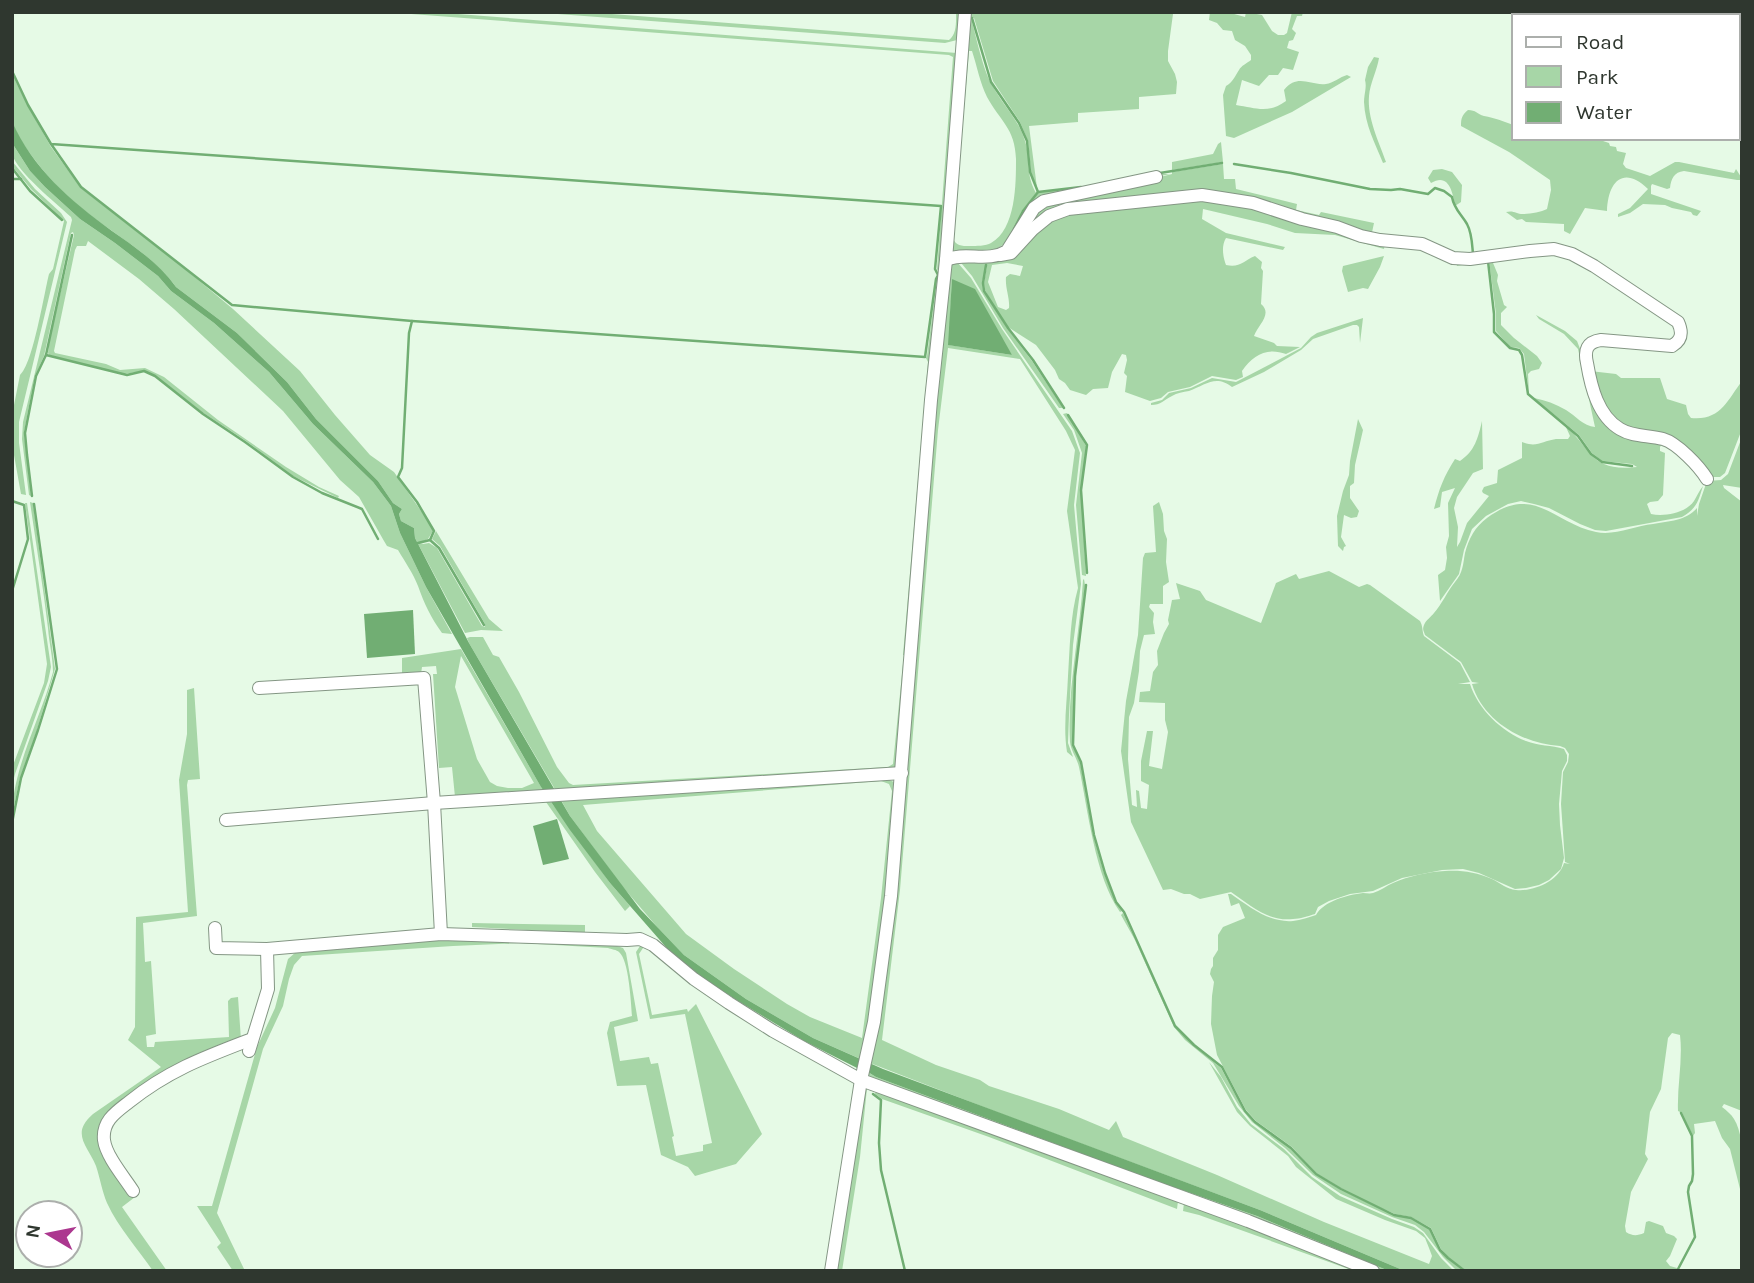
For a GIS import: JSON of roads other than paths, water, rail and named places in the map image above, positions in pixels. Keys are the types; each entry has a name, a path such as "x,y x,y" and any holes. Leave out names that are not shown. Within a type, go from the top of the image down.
{"street":[{"path":"831,1271 862,1077 874,1022 891,896 965,12"},
{"path":"1000,255 1007,251 1034,208 1044,201 1156,177"},
{"path":"946,260 954,256 990,257 1011,253 1049,216 1068,209 1202,195 1252,204 1337,226 1361,236 1422,243 1453,258 1470,259 1554,249 1572,254 1678,322 1681,336 1672,346 1593,341 1587,346 1585,354 1589,377 1600,408 1619,429 1671,443 1702,471 1707,479"},
{"path":"259,688 424,678 441,934"},
{"path":"226,820 434,803 902,772"},
{"path":"215,928 216,948 267,949 441,934 640,939 653,945 694,979 773,1031 862,1077 1373,1271"},
{"path":"133,1191 106,1150 103,1138 106,1124 114,1114 149,1086 179,1068 251,1045 268,989 267,949"}],"water":[{"path":"12,121 30,154 54,182 97,220 147,256 176,287 237,333 287,382 316,419 378,481 393,503 402,509 399,514 401,521 414,528 415,538 469,643 570,816 640,909 684,955 746,999 813,1038 883,1069 1260,1210 1405,1271 1389,1271 1257,1216 876,1077 804,1041 704,979 672,954 610,883 541,787 426,587 400,533 391,506 373,482 313,424 269,372 214,323 171,291 158,276 80,219 45,187 30,171 12,143"},
{"path":"952,279 975,289 1012,355 948,345"},
{"path":"413,610 415,654 367,658 364,614"},
{"path":"557,819 569,859 543,865 533,826"}],"waterway":[{"path":"972,18 991,82 1019,123 1027,141 1030,172 1038,192"},
{"path":"12,71 51,144 941,206 935,269 938,275 925,357 412,321 232,305 81,187 51,144"},
{"path":"1160,173 1222,163"},
{"path":"1234,164 1370,189 1400,189 1428,194 1435,188 1444,191 1452,197 1469,227 1473,254"},
{"path":"12,168 30,191 62,220"},
{"path":"12,179 21,179"},
{"path":"1014,229 1023,211 1038,192 1081,187"},
{"path":"32,496 25,433 36,376 46,355 72,235"},
{"path":"1488,261 1494,332 1510,348 1519,350 1522,355 1528,394 1578,436 1591,454 1602,462 1632,466"},
{"path":"986,265 984,291 1064,408"},
{"path":"412,321 409,333 402,468 398,477 434,531 430,540"},
{"path":"46,355 127,375 144,371 155,376 203,414 293,477 322,493 362,509 378,539"},
{"path":"1068,415 1087,445 1081,490 1087,573"},
{"path":"12,501 24,505 28,539 12,591"},
{"path":"12,823 21,778 57,669 34,504"},
{"path":"418,543 430,540 439,548 484,625"},
{"path":"1086,585 1075,676 1073,745 1081,762 1094,835 1105,873 1175,1026 1222,1067 1245,1111 1255,1122 1291,1148 1316,1174 1394,1215 1411,1218 1430,1229 1440,1250 1465,1271"},
{"path":"873,1094 881,1100 881,1170 905,1271"},
{"path":"1677,1271 1695,1237 1688,1192 1693,1174 1692,1136 1681,1113"}]}
